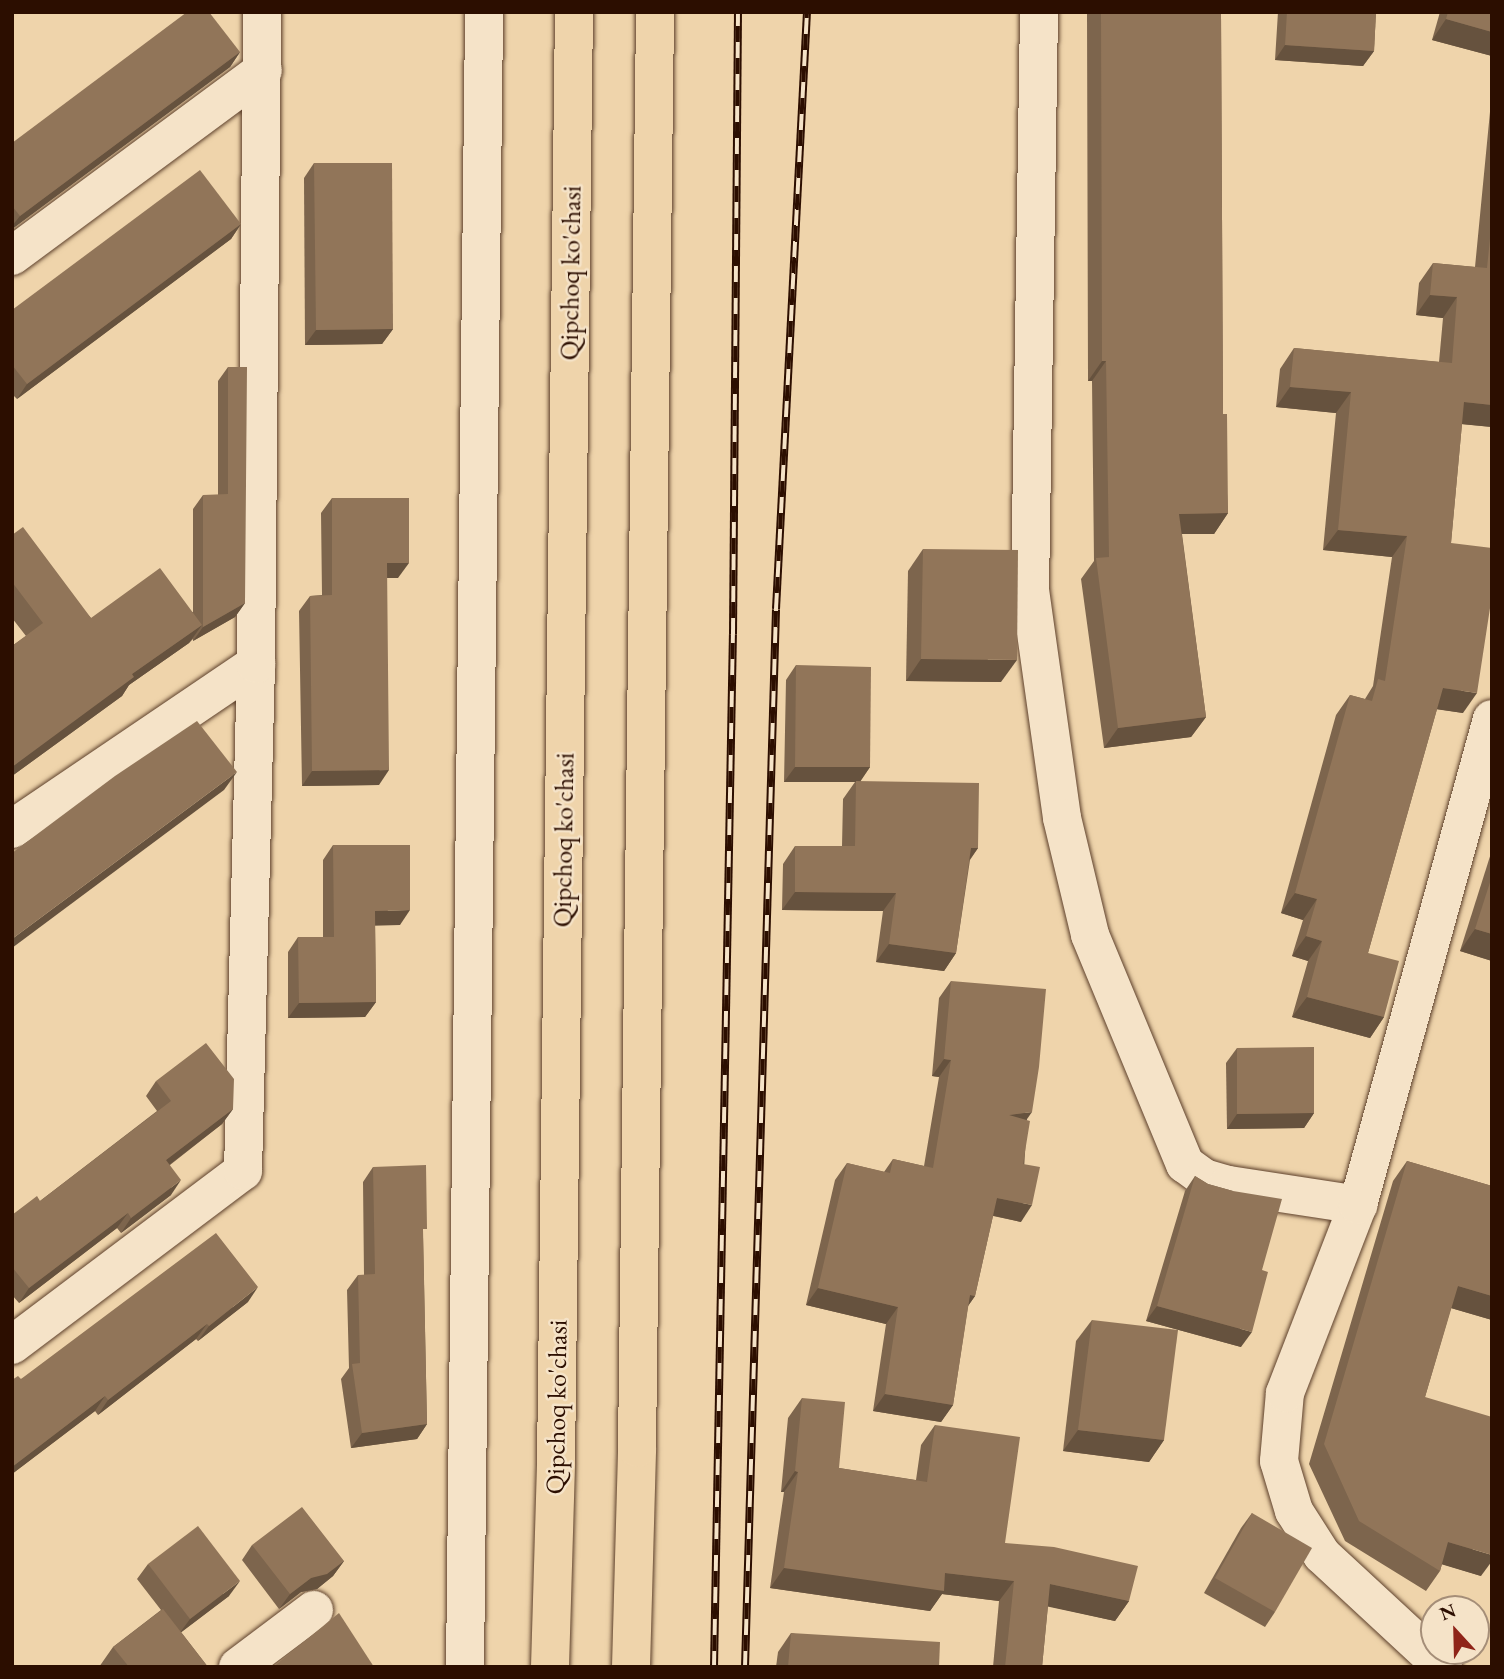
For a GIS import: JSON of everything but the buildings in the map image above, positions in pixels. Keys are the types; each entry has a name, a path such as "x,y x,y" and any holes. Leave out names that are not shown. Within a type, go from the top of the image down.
{"main road":[{"name":"Qipchoq ko'chasi","path":"550,1667 556,1477 574,12"},
{"path":"631,1667 637,1447 655,12"}],"street":[{"path":"12,1345 243,1171 256,664 262,12"},
{"path":"465,1667 485,12"},
{"path":"1039,12 1030,590 1062,818 1090,935 1185,1164 1204,1178 1228,1185 1358,1205"},
{"path":"12,256 263,69"},
{"path":"12,829 256,664"},
{"path":"1443,1667 1322,1555 1294,1511 1279,1461 1285,1392 1358,1205 1492,719"},
{"path":"238,1667 314,1610"}],"railway":[{"path":"714,1667 733,634 738,12"},
{"path":"745,1667 776,609 807,12"}]}
